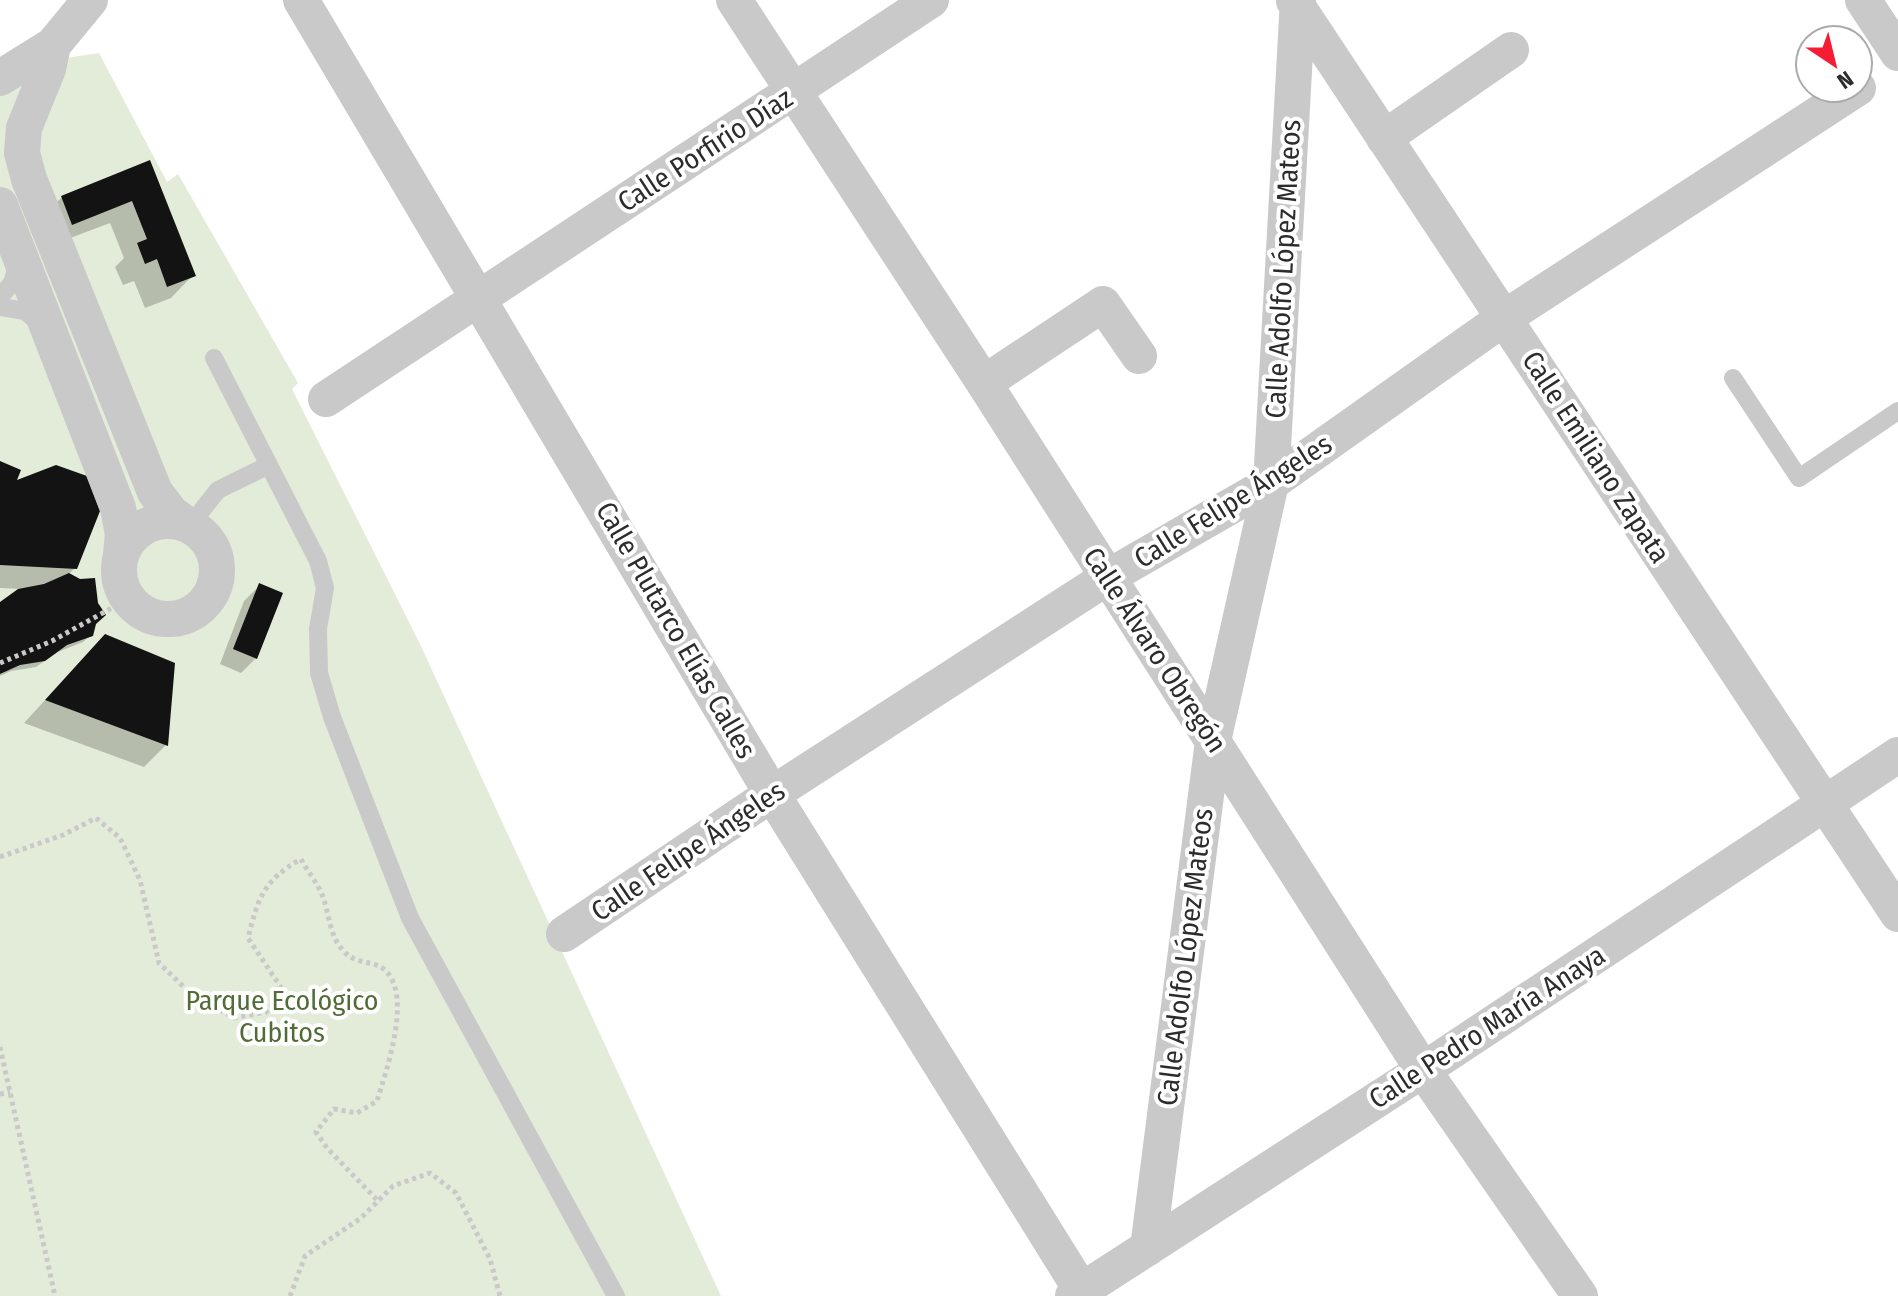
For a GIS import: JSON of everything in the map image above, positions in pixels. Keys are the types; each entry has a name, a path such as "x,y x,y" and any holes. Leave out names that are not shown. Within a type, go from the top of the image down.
{"street":[{"path":"0,78 53,45 90,0"},
{"name":"Calle Plutarco Elías Calles","path":"301,0 772,794 1080,1294"},
{"name":"Calle Álvaro Obregón","path":"734,0 984,383 1423,1070 1580,1296"},
{"name":"Calle Porfirio Díaz","path":"326,399 931,0"},
{"path":"1863,0 1898,53"},
{"name":"Calle Emiliano Zapata","path":"1296,2 1898,914"},
{"name":"Calle Adolfo López Mateos","path":"1148,1248 1213,741 1271,483 1296,2"},
{"path":"9,228 118,508 123,534 119,570 121,585 128,599 140,611 156,618 172,619 189,614 202,605 212,591 217,575 216,558 196,522 171,513 155,492 22,153 24,128 48,69 53,45"},
{"path":"1384,138 1511,50"},
{"name":"Calle Felipe Ángeles","path":"1874,78 1898,62"},
{"name":"Calle Felipe Ángeles","path":"564,934 772,794 1108,577 1271,483 1504,318 1833,104"},
{"path":"984,383 1103,304 1139,356"},
{"path":"121,554 140,529 170,521 196,522"},
{"name":"Calle Pedro María Anaya","path":"1080,1294 1898,755"}],"lane":[{"path":"0,297 12,283 9,228 36,195"},
{"path":"0,307 25,311 51,335"},
{"path":"214,358 318,561 325,588 318,629 319,673 332,717 410,918 616,1296"},
{"path":"1733,378 1799,478 1898,411"},
{"path":"196,522 218,490 269,465"}],"path":[{"path":"0,663 52,641 128,599"},
{"path":"0,857 63,835 96,818 120,838 140,880 159,963 189,992 234,1018 266,1012 284,992 248,938 258,901 279,872 301,859 322,894 336,942 355,961 381,966 390,975 395,991 397,1032 377,1101 357,1113 334,1109 316,1132 327,1148 378,1201"},
{"path":"0,1047 55,1296"},
{"path":"0,1094 10,1092"},
{"path":"290,1296 305,1256 361,1218 393,1186 430,1173 456,1193 490,1259 500,1296"}],"green space":[{"name":"Parque Ecológico Cubitos","path":"99,53 167,182 178,174 298,383 292,389 420,644 721,1296 0,1296 0,68"}],"building":[{"path":"150,160 196,276 167,287 157,259 145,264 137,243 147,239 132,201 72,225 61,196"},
{"path":"0,461 21,470 17,480 56,465 87,476 100,511 77,569 0,565"},
{"path":"69,573 80,579 95,578 98,603 106,615 96,624 93,636 67,645 45,661 20,665 0,674 0,602 18,589 44,584"},
{"path":"259,583 283,593 257,659 233,649"},
{"path":"105,634 175,663 168,746 45,700"}]}
